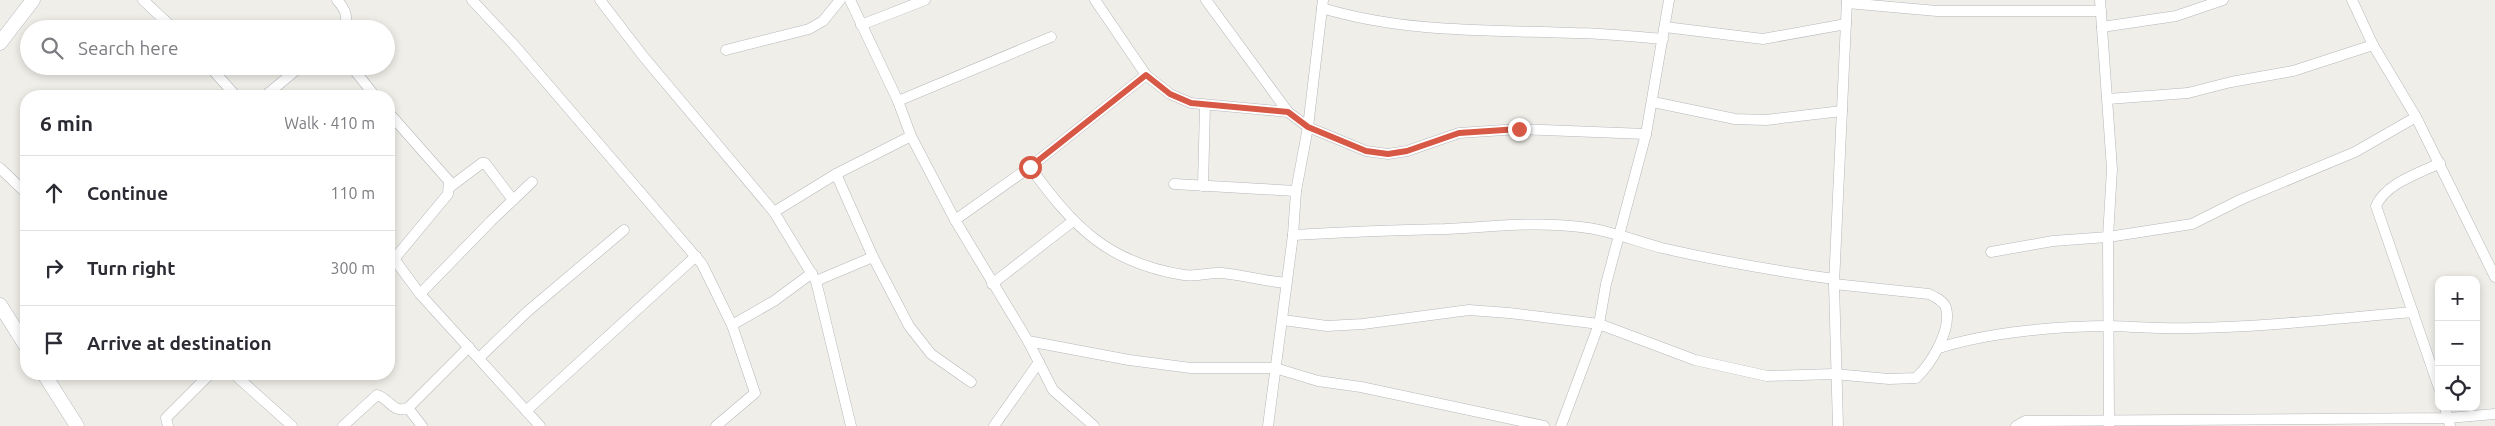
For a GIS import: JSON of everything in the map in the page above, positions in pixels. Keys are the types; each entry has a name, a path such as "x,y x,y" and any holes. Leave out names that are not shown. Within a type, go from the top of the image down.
{"street":[{"path":"0,43 33,0"},
{"path":"143,0 164,20"},
{"path":"336,0 344,8 347,16 345,20"},
{"path":"472,0 515,46 702,264 732,325 755,393 716,426"},
{"path":"600,0 643,56 774,212 814,277 850,426"},
{"path":"726,50 810,29 823,20 840,0"},
{"path":"850,0 898,101 911,136 955,220 1028,341 1053,390 1094,426"},
{"path":"861,25 925,0"},
{"path":"1095,0 1146,75 1170,94 1205,106 1288,112"},
{"path":"1206,0 1288,112 1308,127 1366,151 1388,154 1407,151 1459,133 1519,129 1646,134"},
{"path":"1561,426 1599,324 1619,233 1653,102 1669,0"},
{"path":"2102,27 2176,16 2223,0"},
{"path":"2352,0 2373,45 2416,117 2440,163 2495,277"},
{"path":"1838,426 1834,374 1834,282 1847,2 1937,11 2101,5 2112,169 2108,237 2109,423"},
{"path":"1268,426 1293,235 1296,191 1308,127 1322,4 1349,16 1386,23 1453,31 1577,33 1663,38"},
{"path":"1665,27 1717,35 1763,39 1846,24"},
{"path":"898,101 1051,37"},
{"path":"2108,99 2188,93 2231,82 2293,71 2373,45"},
{"path":"217,75 231,90"},
{"path":"272,90 290,75"},
{"path":"358,75 370,90"},
{"path":"955,220 1030,167 1146,75"},
{"path":"1653,102 1735,119 1766,120 1842,111"},
{"path":"1203,186 1205,106"},
{"path":"1991,252 2053,241 2108,237 2192,224 2242,199 2355,152 2416,117"},
{"path":"395,120 449,181 450,187 448,194 395,252"},
{"path":"774,212 836,174 911,136"},
{"path":"450,187 482,162 485,163 513,200"},
{"path":"2435,376 2384,234 2376,206 2380,197 2388,189 2440,163"},
{"path":"1030,167 1059,207 1088,235 1114,254 1155,269 1186,276 1220,273 1286,283"},
{"path":"0,168 20,187"},
{"path":"836,174 873,257 916,336 931,354 971,382"},
{"path":"420,294 532,182"},
{"path":"1174,184 1296,191"},
{"path":"992,284 1073,221"},
{"path":"1282,320 1327,326 1363,324 1469,310 1599,324 1695,360 1767,376 1834,374 1889,379 1916,378 1939,348 1947,319 1946,307 1929,294 1834,282 1741,265 1660,247 1619,233 1582,227 1535,223 1293,235"},
{"path":"479,358 528,311 624,230"},
{"path":"526,411 696,256"},
{"path":"732,325 814,277 873,257"},
{"path":"395,259 420,294 540,426"},
{"path":"0,305 20,337"},
{"path":"1939,348 1958,342 2046,329 2109,326 2194,328 2279,324 2413,312"},
{"path":"1028,341 1191,368 1275,368 1318,381 1361,387 1544,426"},
{"path":"343,426 377,395 381,396 395,408 402,410 408,408 469,347"},
{"path":"994,426 1039,362"},
{"path":"48,380 76,426"},
{"path":"168,426 166,418 204,380"},
{"path":"241,380 292,426"},
{"path":"408,408 422,426"},
{"path":"2016,426 2025,421 2109,423 2448,417 2495,414"}],"route":[{"path":"1030,167 1146,75 1170,94 1191,103 1205,106 1288,112 1308,127 1366,151 1388,154 1407,151 1459,133 1519,129"}]}
